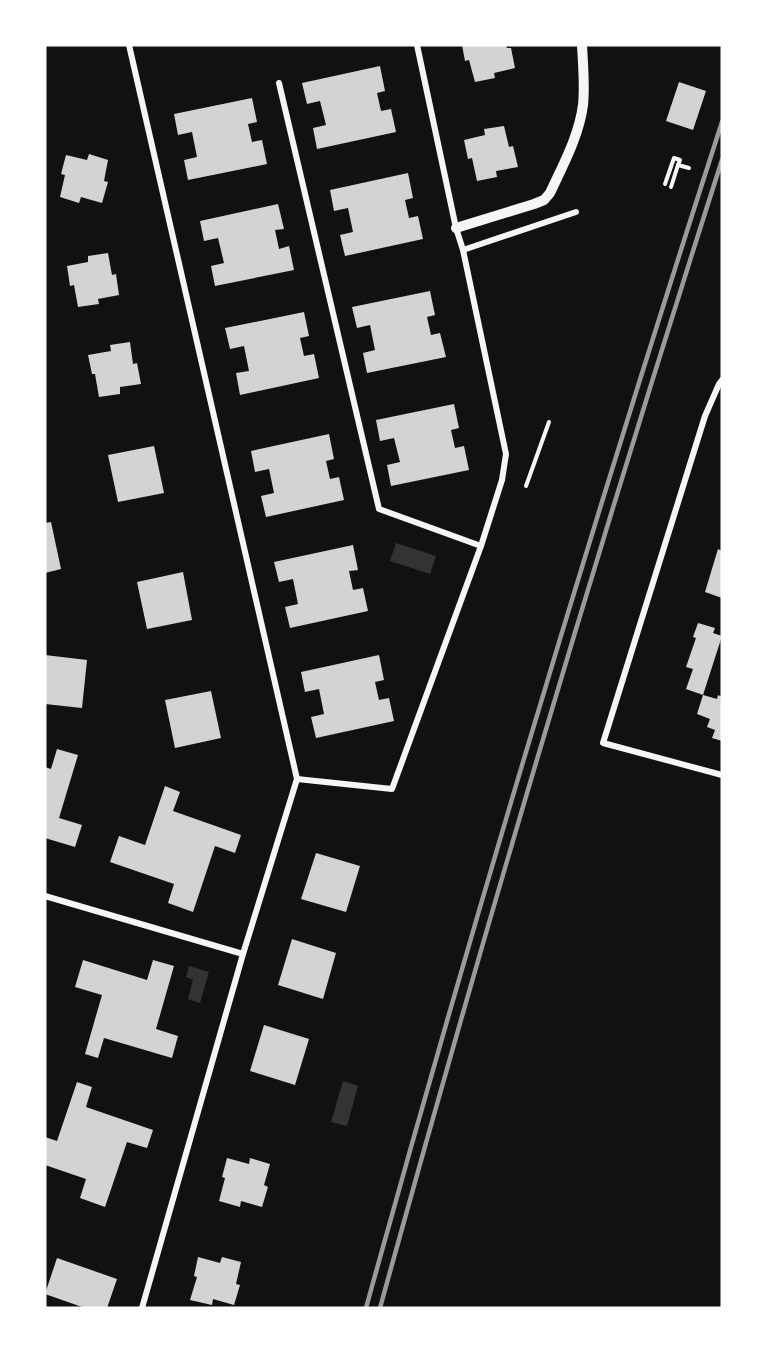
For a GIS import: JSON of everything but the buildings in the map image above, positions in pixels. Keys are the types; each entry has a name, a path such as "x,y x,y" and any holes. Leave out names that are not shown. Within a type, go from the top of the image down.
{"street":[{"path":"129,45 297,779 243,954 142,1308"},
{"path":"297,779 392,789 481,546 502,480 506,454 417,45"},
{"path":"456,228 534,204 544,200 550,193 578,127 583,106 582,45"},
{"path":"279,83 379,509 481,546"},
{"path":"463,250 576,212"},
{"path":"722,380 705,416 603,743 722,775"},
{"path":"45,896 243,954"}],"path":[{"path":"665,184 674,158 680,160 671,187"},
{"path":"678,165 689,168"},
{"path":"526,486 549,422"}],"shaded area":[{"path":"396,543 436,556 430,574 390,561"},
{"path":"189,966 209,972 200,1003 188,999 193,980 186,977"},
{"path":"343,1081 358,1086 347,1126 331,1122"}],"railway":[{"path":"366,1308 450,1010 538,713 628,417 722,122"},
{"path":"380,1308 545,732 722,160"}]}
